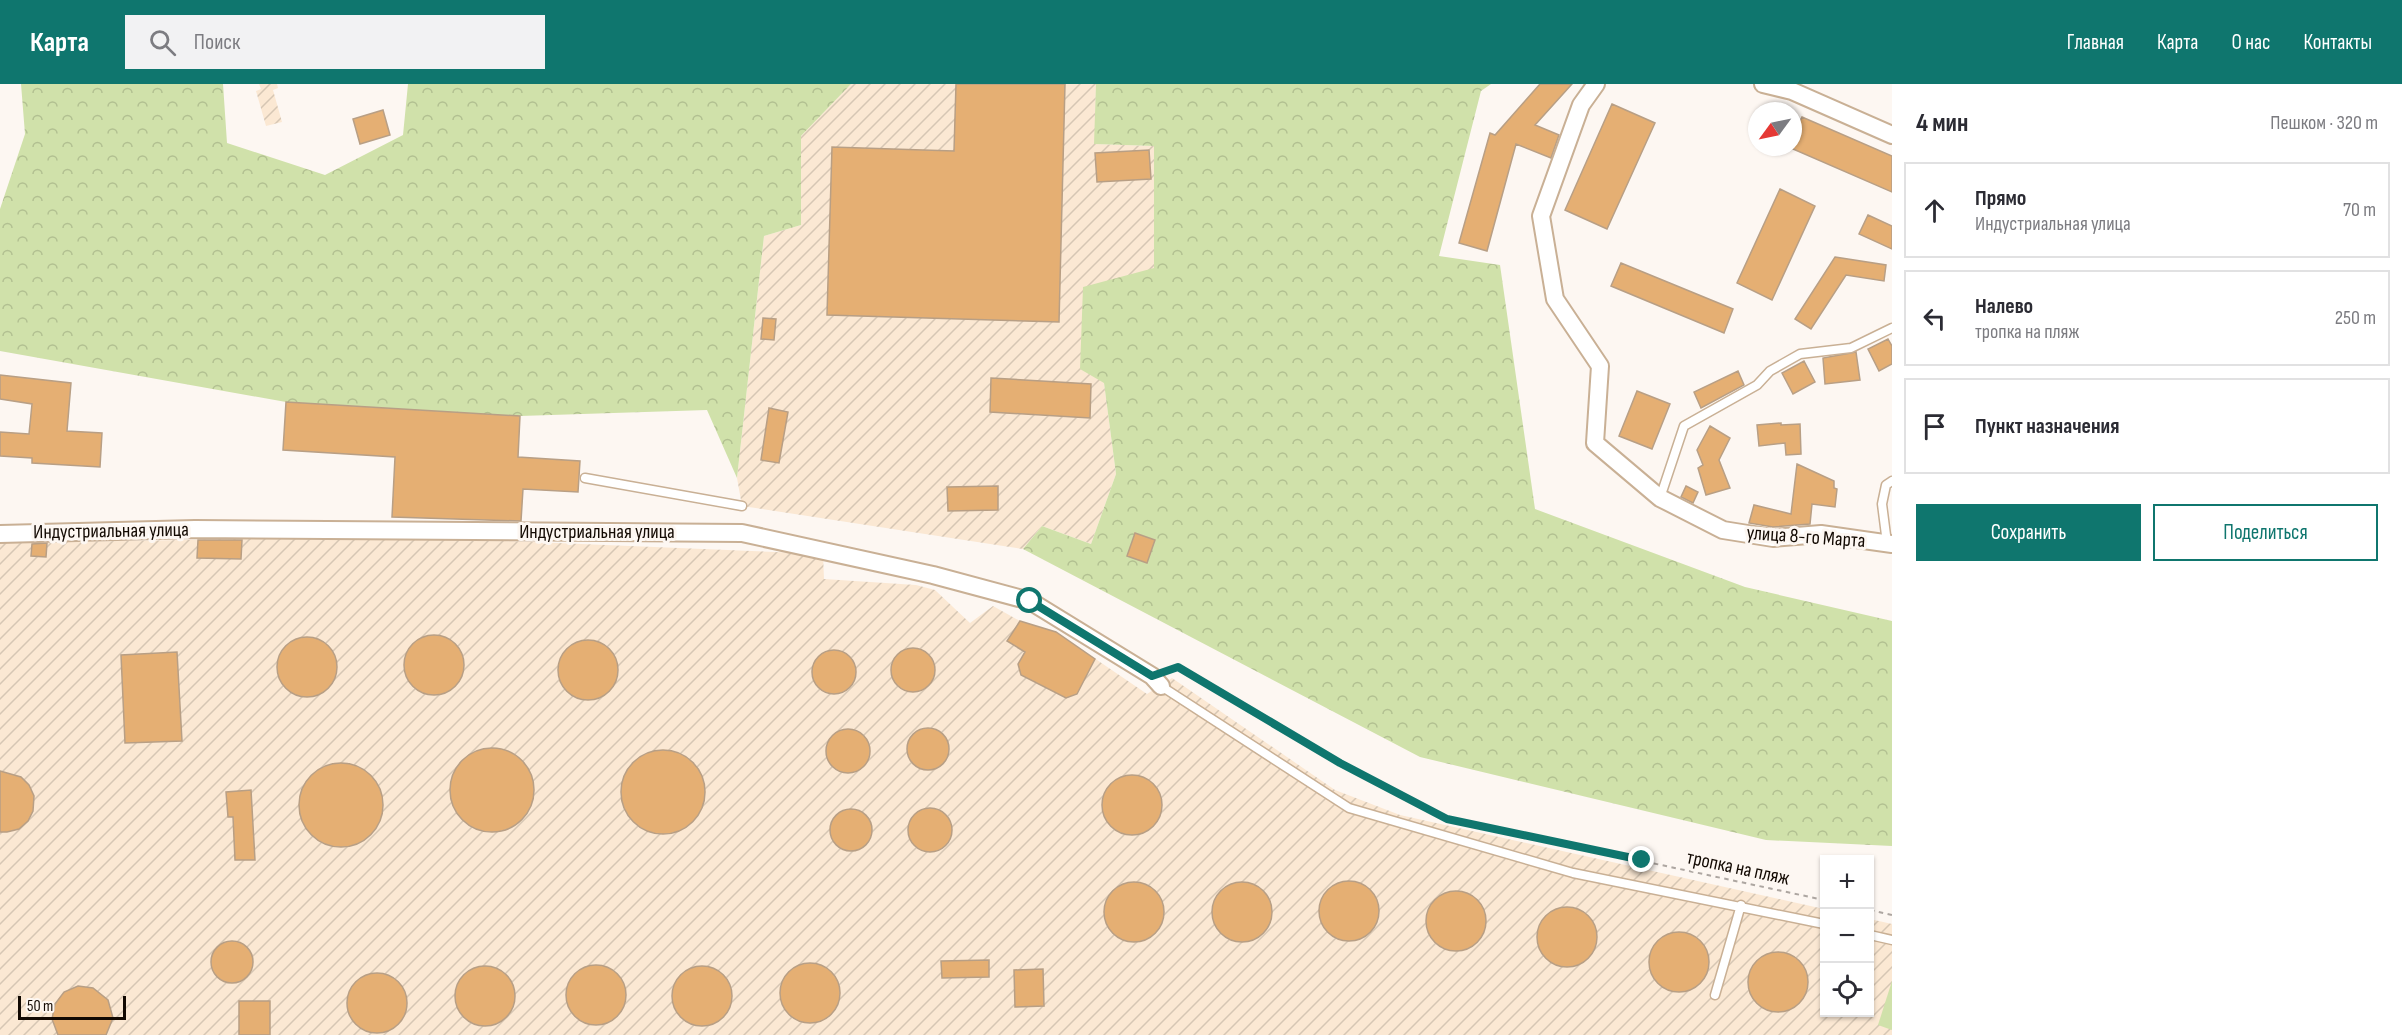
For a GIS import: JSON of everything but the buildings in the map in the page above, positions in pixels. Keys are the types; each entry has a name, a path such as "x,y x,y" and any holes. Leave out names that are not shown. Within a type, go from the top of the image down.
{"street":[{"name":"улица 8-го Марта","path":"1596,84 1581,105 1541,216 1555,299 1600,366 1595,443 1660,498 1723,530 1773,538 1821,534 1890,544"},
{"path":"1763,84 1792,91 1892,135"},
{"name":"Индустриальная улица","path":"0,534 195,529 742,533 933,575 1030,601 1156,681"}],"lane":[{"path":"1660,498 1684,426 1757,385 1770,371 1800,354 1851,348 1892,328"},
{"path":"585,478 742,506"},
{"path":"1890,544 1882,504 1886,484 1892,481"},
{"path":"1156,681 1349,808 1573,873 1741,905 1820,923"},
{"path":"1715,995 1741,905"},
{"path":"1874,936 1892,940"}],"path":[{"name":"тропка на пляж","path":"1156,681 1178,667 1340,763 1447,819 1820,899"},
{"path":"1874,911 1892,915"}],"shaded area":[{"path":"259,84 277,84 278,88 273,90 282,122 266,126 256,91 261,89"},
{"path":"851,84 1096,84 1095,144 1154,146 1154,268 1104,383 1116,474 1091,544 1042,526 1023,549 742,506 737,478 764,236 801,225 801,136"},
{"path":"242,539 481,540 823,554 824,579 916,585 935,590 970,623 993,606 1020,621 1056,632 1147,694 1172,678 1335,790 1400,815 1820,908 1820,1017 1874,1017 1874,920 1892,924 1892,1035 0,1035 0,543"}],"green space":[{"path":"21,84 223,84 227,143 325,175 403,135 408,84 851,84 801,136 801,225 764,236 737,478 707,410 520,416 286,402 0,351 0,209 25,134"},
{"path":"1096,84 1491,84 1481,91 1439,256 1500,265 1535,509 1745,587 1892,621 1892,846 1766,840 1420,757 1023,549 1042,526 1091,544 1116,474 1104,383 1080,369 1083,287 1154,268 1154,146 1094,144"},
{"path":"1892,981 1892,1030 1878,1025"}],"route":[{"path":"1030,601 1152,676 1178,667 1230,700 1340,763 1447,819 1642,860"}]}
